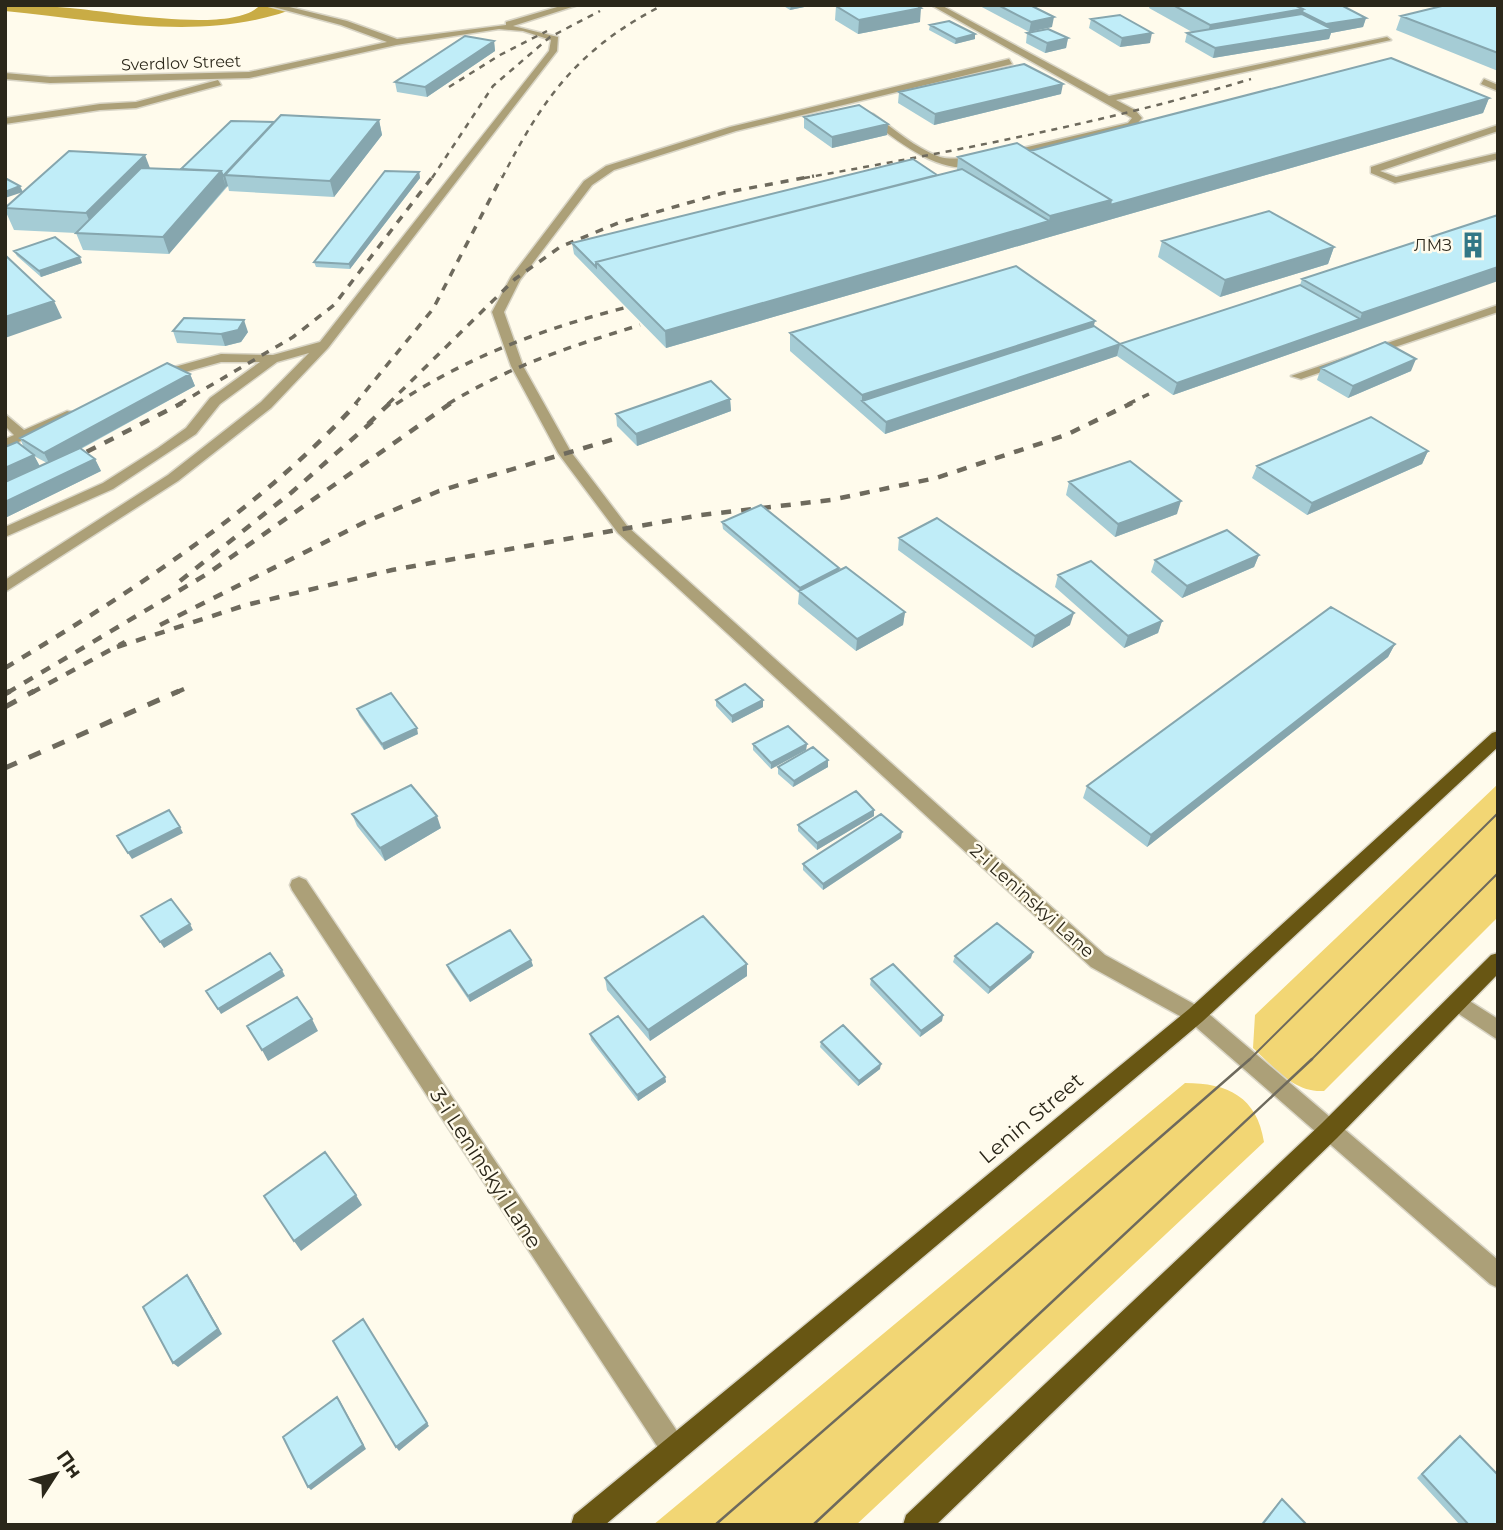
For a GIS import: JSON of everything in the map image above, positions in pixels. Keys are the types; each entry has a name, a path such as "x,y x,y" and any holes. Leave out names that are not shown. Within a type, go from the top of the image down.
{"main road":[{"name":"Lenin Street","path":"584,1525 1196,1015 1498,737"},
{"path":"916,1525 1329,1131 1498,961"}],"street":[{"path":"270,5 344,23 396,42"},
{"path":"499,27 574,5"},
{"path":"935,5 1137,118 1136,122 997,157"},
{"path":"5,587 173,478 266,405 324,345 553,51 555,39 524,29 499,27"},
{"name":"Sverdlov Street","path":"5,76 50,80 249,75 396,42 499,27"},
{"path":"1106,99 1387,40"},
{"path":"846,99 1009,62"},
{"path":"97,112 136,105 249,75"},
{"path":"1483,82 1498,88"},
{"path":"846,99 933,160 957,164 983,160"},
{"name":"2-i Leninskyi Lane","path":"846,99 689,141 610,168 588,183 515,279 498,312 517,366 565,453 623,530 1098,961 1196,1015 1498,1276"},
{"path":"5,121 100,107 136,105"},
{"path":"1498,128 1375,169 1376,173 1395,180 1498,156"},
{"path":"1297,376 1498,308"},
{"path":"142,381 221,358 273,359 324,345"},
{"path":"5,533 108,486 163,452 191,431 215,401 273,359"},
{"path":"5,444 83,408"},
{"path":"5,418 22,436"},
{"name":"3-i Leninskyi Lane","path":"299,885 674,1449"},
{"path":"1457,1002 1498,1031"}],"shaded area":[{"path":"5,5 62,7 199,20 225,19 246,14 260,5 303,5 267,17 231,24 193,27 117,24 5,11"},
{"path":"1498,784 1498,917 1324,1091 1303,1088 1285,1077 1253,1048 1255,1015"},
{"path":"1185,1083 1214,1086 1238,1096 1255,1114 1264,1142 856,1525 653,1525"}],"building":[{"path":"916,5 921,8 859,20 836,6"},
{"path":"998,5 1030,5 1054,17 1031,22"},
{"path":"1173,5 1294,5 1303,9 1210,25"},
{"path":"1294,5 1341,5 1366,18 1326,24"},
{"path":"1446,5 1498,5 1498,53 1401,16"},
{"path":"1302,14 1332,29 1215,48 1187,33"},
{"path":"1120,15 1152,33 1122,38 1091,19"},
{"path":"949,21 975,34 956,39 930,25"},
{"path":"1048,29 1068,38 1047,43 1027,33"},
{"path":"465,36 494,41 425,87 395,82"},
{"path":"1391,58 1489,98 1110,205 1111,200 1030,151"},
{"path":"1024,64 1063,84 935,114 899,92"},
{"path":"859,105 888,124 832,137 804,117"},
{"path":"281,115 379,120 330,181 225,175"},
{"path":"231,121 274,122 223,176 221,171 181,169"},
{"path":"1017,143 1111,200 1050,216 958,157"},
{"path":"69,151 145,155 86,213 5,208"},
{"path":"913,159 937,175 596,262 596,267 572,243"},
{"path":"141,168 221,171 163,237 76,233"},
{"path":"962,169 1049,221 665,331 596,262"},
{"path":"385,171 419,172 349,264 314,262"},
{"path":"5,178 20,186 5,192"},
{"path":"1269,211 1334,247 1225,280 1162,241"},
{"path":"1498,215 1498,267 1362,313 1302,279"},
{"path":"55,237 80,257 39,271 14,251"},
{"path":"5,255 54,301 5,317"},
{"path":"1016,266 1095,321 862,395 790,333"},
{"path":"1300,285 1360,319 1177,383 1120,344"},
{"path":"184,318 244,320 238,330 221,334 173,331"},
{"path":"1094,326 1120,344 886,422 862,401"},
{"path":"1385,342 1416,359 1353,386 1321,368"},
{"path":"167,363 190,374 44,453 20,438"},
{"path":"711,381 730,399 636,434 616,414"},
{"path":"1371,417 1428,451 1312,503 1257,466"},
{"path":"17,442 34,455 5,468 5,447"},
{"path":"80,448 95,459 5,502 5,482"},
{"path":"1130,461 1181,501 1118,524 1069,482"},
{"path":"761,505 839,568 800,588 722,522"},
{"path":"937,518 1074,613 1035,636 899,538"},
{"path":"1227,530 1259,555 1187,586 1155,560"},
{"path":"1091,561 1162,621 1128,636 1058,575"},
{"path":"846,567 905,612 857,639 799,591"},
{"path":"1331,607 1395,644 1151,835 1087,786"},
{"path":"745,684 763,700 732,716 716,700"},
{"path":"391,693 417,728 382,744 357,709"},
{"path":"788,726 807,744 771,763 753,744"},
{"path":"813,747 828,760 794,781 778,767"},
{"path":"411,785 437,816 380,848 352,814"},
{"path":"856,791 874,810 817,843 798,825"},
{"path":"169,810 180,827 128,853 117,836"},
{"path":"881,814 902,832 823,884 803,864"},
{"path":"171,899 190,924 160,942 141,916"},
{"path":"703,916 747,964 648,1030 605,978"},
{"path":"997,923 1033,952 990,988 955,956"},
{"path":"510,930 531,960 468,996 447,965"},
{"path":"270,953 282,970 218,1009 206,991"},
{"path":"893,964 943,1015 921,1031 871,979"},
{"path":"297,997 312,1019 262,1050 247,1026"},
{"path":"618,1016 665,1077 637,1095 590,1034"},
{"path":"843,1025 881,1064 859,1081 821,1042"},
{"path":"325,1152 356,1195 294,1241 264,1196"},
{"path":"187,1275 218,1329 173,1363 143,1307"},
{"path":"363,1319 427,1423 396,1447 333,1341"},
{"path":"337,1397 363,1445 308,1487 283,1437"},
{"path":"1460,1436 1498,1475 1498,1525 1469,1525 1422,1474"},
{"path":"1282,1499 1307,1525 1262,1525"}],"tram line":[{"path":"1248,1061 1498,813"},
{"path":"1312,1059 1498,873"},
{"path":"715,1525 1250,1059"},
{"path":"813,1525 1312,1059"}],"railway":[{"path":"502,178 533,122 567,77 608,39 663,5"},
{"path":"432,178 493,86 550,37 600,11"},
{"path":"449,87 500,55 547,31"},
{"path":"804,178 1085,123 1251,79"},
{"path":"179,404 293,337 334,305 433,176"},
{"path":"355,404 433,309 502,176"},
{"path":"388,404 515,279 560,247 618,223 723,193 814,176"},
{"path":"396,404 450,372 506,346 564,325 624,308"},
{"path":"448,404 518,368 565,349 640,325"},
{"path":"1128,404 1149,394"},
{"path":"69,461 182,403"},
{"path":"5,668 99,610 235,515 278,480 357,403"},
{"path":"368,424 390,403"},
{"path":"7,693 207,574 451,403"},
{"path":"117,647 246,605 392,570 701,515 831,500 936,478 1066,435 1132,403"},
{"path":"180,581 292,492 374,420"},
{"path":"160,625 363,523 439,491 621,437"},
{"path":"31,693 125,642"},
{"path":"175,693 184,689"},
{"path":"5,694 10,691"},
{"path":"5,707 34,691"},
{"path":"5,768 179,691"}],"place":[{"name":"ЛМЗ","path":"1473,245"}]}
